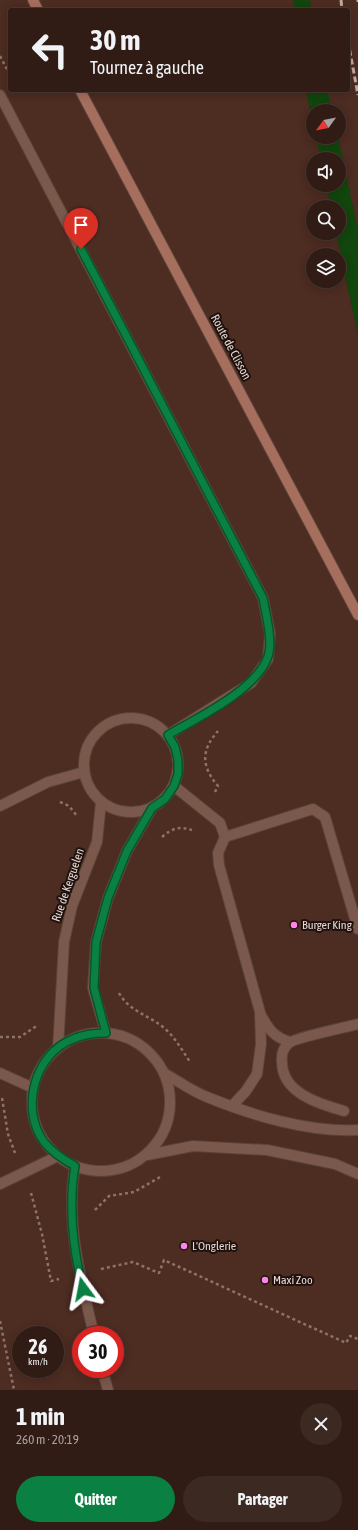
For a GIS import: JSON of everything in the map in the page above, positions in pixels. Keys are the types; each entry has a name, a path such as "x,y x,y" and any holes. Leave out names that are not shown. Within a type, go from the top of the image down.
{"main road":[{"name":"Route de Clisson","path":"81,92 358,615"}],"street":[{"path":"0,95 263,598 270,634 268,659 251,683 168,735"},
{"path":"133,718 146,720 158,726 168,735 175,747 178,760 178,774 174,786 165,799 152,808 139,812 126,812 113,809 101,802 93,793 84,772 85,758 88,745 96,734 107,725 119,719 133,718"},
{"path":"0,806 48,782 84,772"},
{"path":"174,786 220,823 225,837 218,853 218,865 260,1012 270,1032 278,1038 290,1042 358,1024"},
{"name":"Rue de Kerguelen","path":"58,1048 64,942 72,906 97,842 101,802"},
{"path":"106,1033 94,988 96,942 108,898 127,851 152,808"},
{"path":"225,837 313,809 325,817 358,930"},
{"path":"232,1106 246,1091 257,1074 261,1044 260,1012"},
{"path":"106,1033 124,1037 140,1045 154,1057 164,1073 170,1090 171,1108 167,1126 159,1142 147,1155 131,1165 113,1171 94,1171 75,1166 58,1156 44,1142 35,1123 32,1106 33,1088 42,1066 58,1048 72,1039 89,1034 106,1033"},
{"path":"290,1042 281,1053 282,1071 285,1078 294,1088 316,1103 344,1111"},
{"path":"0,1073 33,1088"},
{"path":"164,1073 205,1096 260,1117 335,1130 358,1130"},
{"path":"147,1155 193,1146 267,1150 335,1164 358,1174"},
{"path":"0,1184 24,1174 58,1156"},
{"path":"75,1166 71,1189 71,1214 79,1274 92,1326"},
{"path":"105,1378 108,1390"}],"path":[{"path":"0,56 8,71"},
{"path":"54,802 69,806 76,813 80,822"},
{"path":"159,840 175,828 182,827 192,830"},
{"path":"116,988 123,1000 134,1011 163,1027 174,1038 191,1063"},
{"path":"0,1037 20,1037 35,1027 36,1022"},
{"path":"2,1096 8,1134 24,1174 42,1234 51,1281 79,1274"},
{"path":"92,1216 101,1202 109,1196 134,1192 164,1174"},
{"path":"98,1262 100,1270 133,1262 159,1273 164,1260 346,1342 350,1336 358,1339"},
{"path":"0,1321 14,1390"}],"shaded area":[{"path":"0,0 293,0 295,8 8,8 8,92 306,92 309,104 306,104 306,144 318,144 319,152 306,152 306,192 328,192 329,200 306,200 306,240 338,240 339,248 306,248 306,288 346,288 346,279 358,335 358,1390 0,1390"},
{"path":"310,0 358,0 358,231 346,175 346,152 341,152 339,144 346,144 346,104 330,104 327,92 350,92 350,8 311,8"}],"green space":[{"path":"293,0 310,0 311,8 295,8"},
{"path":"306,92 327,92 330,104 309,104"},
{"path":"318,144 339,144 341,152 319,152"},
{"path":"346,175 358,231 358,335 346,279 346,248 339,248 338,240 346,240 346,200 329,200 328,192 346,192"}],"railway":[{"path":"341,0 342,8"},
{"path":"350,52 358,95"}],"place":[{"name":"Burger King","path":"294,925"},
{"name":"L'Onglerie","path":"184,1246"},
{"name":"Maxi Zoo","path":"265,1280"}],"route":[{"path":"81,249 263,598 270,634 268,659 251,683 201,716 168,735 175,747 178,760 178,774 174,786 165,799 152,808 127,851 108,898 96,942 94,988 106,1033 89,1034 72,1039 58,1048 42,1066 33,1088 32,1106 35,1123 44,1142 58,1156 75,1166 71,1189 71,1214 79,1274 83,1289"}]}
